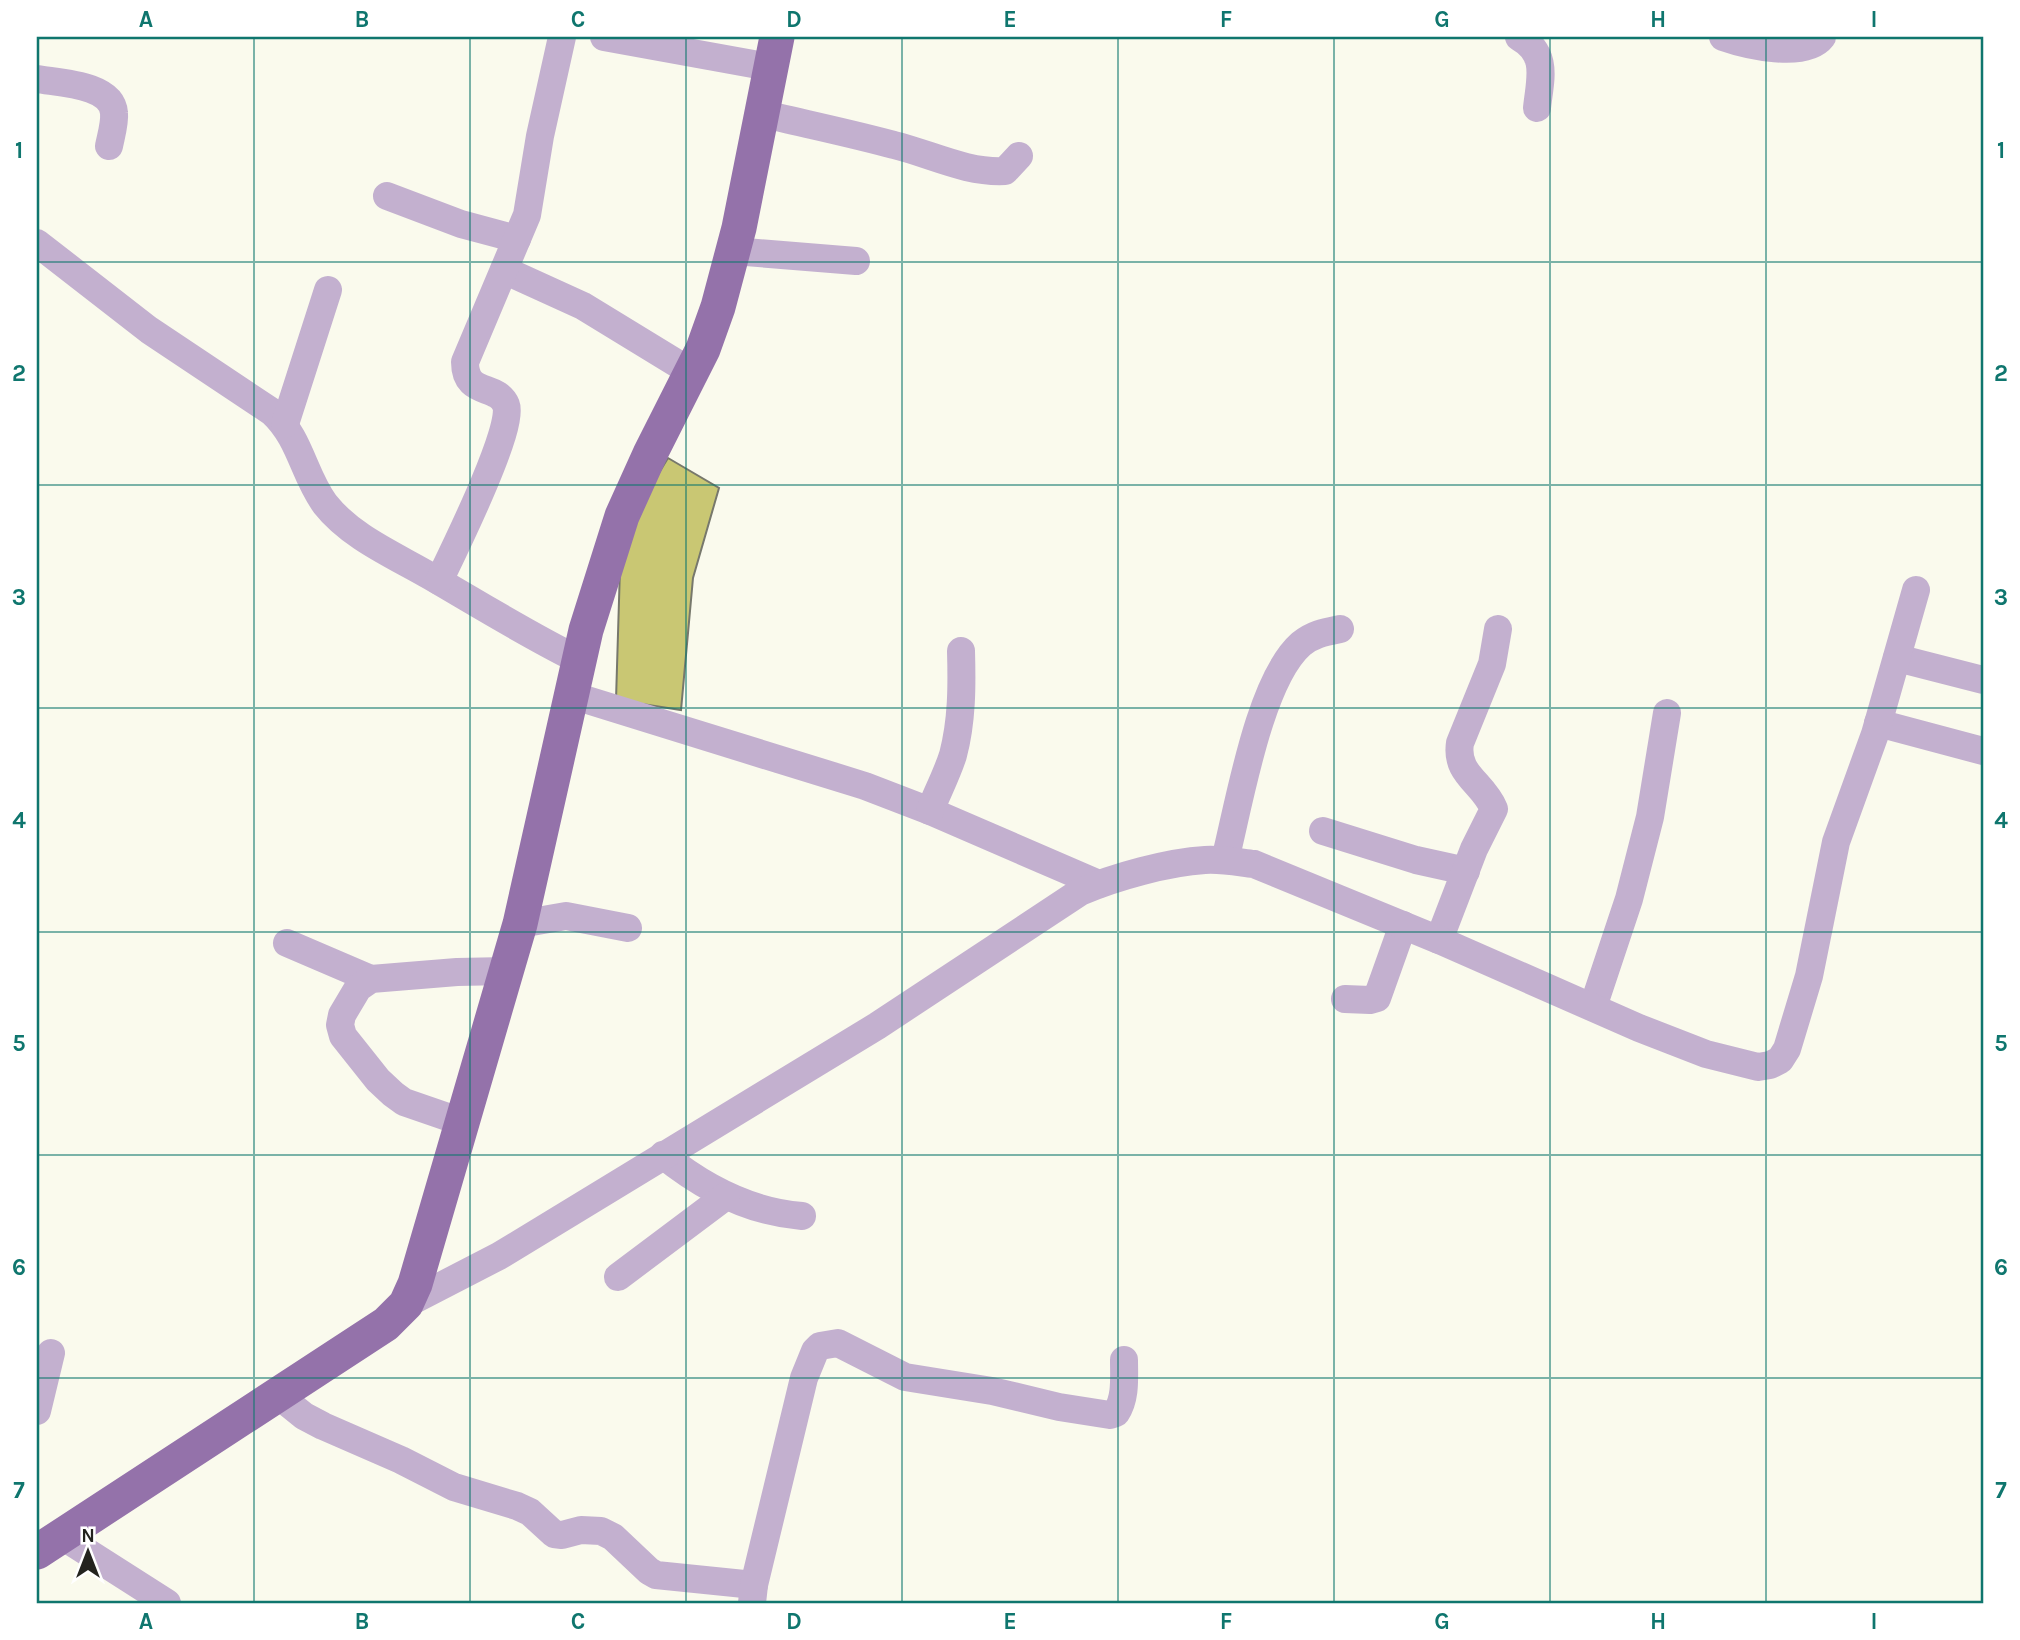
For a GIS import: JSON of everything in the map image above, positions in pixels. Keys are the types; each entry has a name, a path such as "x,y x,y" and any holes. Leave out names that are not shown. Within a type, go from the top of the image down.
{"main road":[{"path":"49,1544 386,1324 406,1304 415,1284 520,924 586,630 622,516 703,349 718,307 733,251 773,52"}],"street":[{"path":"439,581 505,429 507,407 502,398 470,381 465,372 465,362 527,215 540,136 562,37"},
{"path":"604,37 773,52"},
{"path":"1520,37 1533,46 1541,67 1537,108"},
{"path":"1723,37 1750,45 1792,48 1812,45 1822,37"},
{"path":"37,79 100,92 109,99 115,111 109,146"},
{"path":"761,113 895,145 984,171 1005,171 1019,156"},
{"path":"387,196 461,224 517,239"},
{"path":"37,243 149,330 256,400 285,424 325,504 357,534 530,636 579,660"},
{"path":"733,251 856,261"},
{"path":"504,270 583,306 691,372"},
{"path":"285,424 328,290"},
{"path":"406,1304 499,1256 877,1026 1080,892 1098,884 1185,862 1226,860 1254,864 1706,1054 1758,1067 1770,1065 1780,1060 1787,1049 1809,976 1836,842 1878,723 1916,590"},
{"path":"1226,860 1254,743 1277,678 1300,645 1319,633 1340,629"},
{"path":"1439,940 1474,849 1494,809 1488,795 1464,770 1459,751 1492,664 1498,629"},
{"path":"930,811 953,756 962,692 961,651"},
{"path":"1896,658 1983,680"},
{"path":"572,695 865,786 930,811 1098,884"},
{"path":"1593,1007 1629,899 1650,817 1667,713"},
{"path":"1878,723 1983,751"},
{"path":"1323,831 1416,860 1466,871"},
{"path":"520,924 566,916 628,928"},
{"path":"1345,999 1377,998 1403,925"},
{"path":"287,943 372,979"},
{"path":"462,1122 404,1101 393,1094 378,1080 343,1036 340,1025 342,1015 358,988 372,979 457,971 507,971"},
{"path":"663,1155 689,1177 726,1196 756,1208 783,1215 802,1216"},
{"path":"618,1277 726,1196"},
{"path":"278,1395 304,1416 323,1426 401,1460 454,1487 530,1512 554,1534 562,1535 581,1530 601,1531 656,1575 753,1594 804,1378 815,1351 820,1346 838,1343 905,1377 1110,1415 1116,1413 1120,1407 1124,1386 1124,1360"},
{"path":"37,1411 51,1353"},
{"path":"49,1544 167,1603"}],"building":[{"path":"668,458 719,488 693,578 681,710 616,700 621,535"}]}
